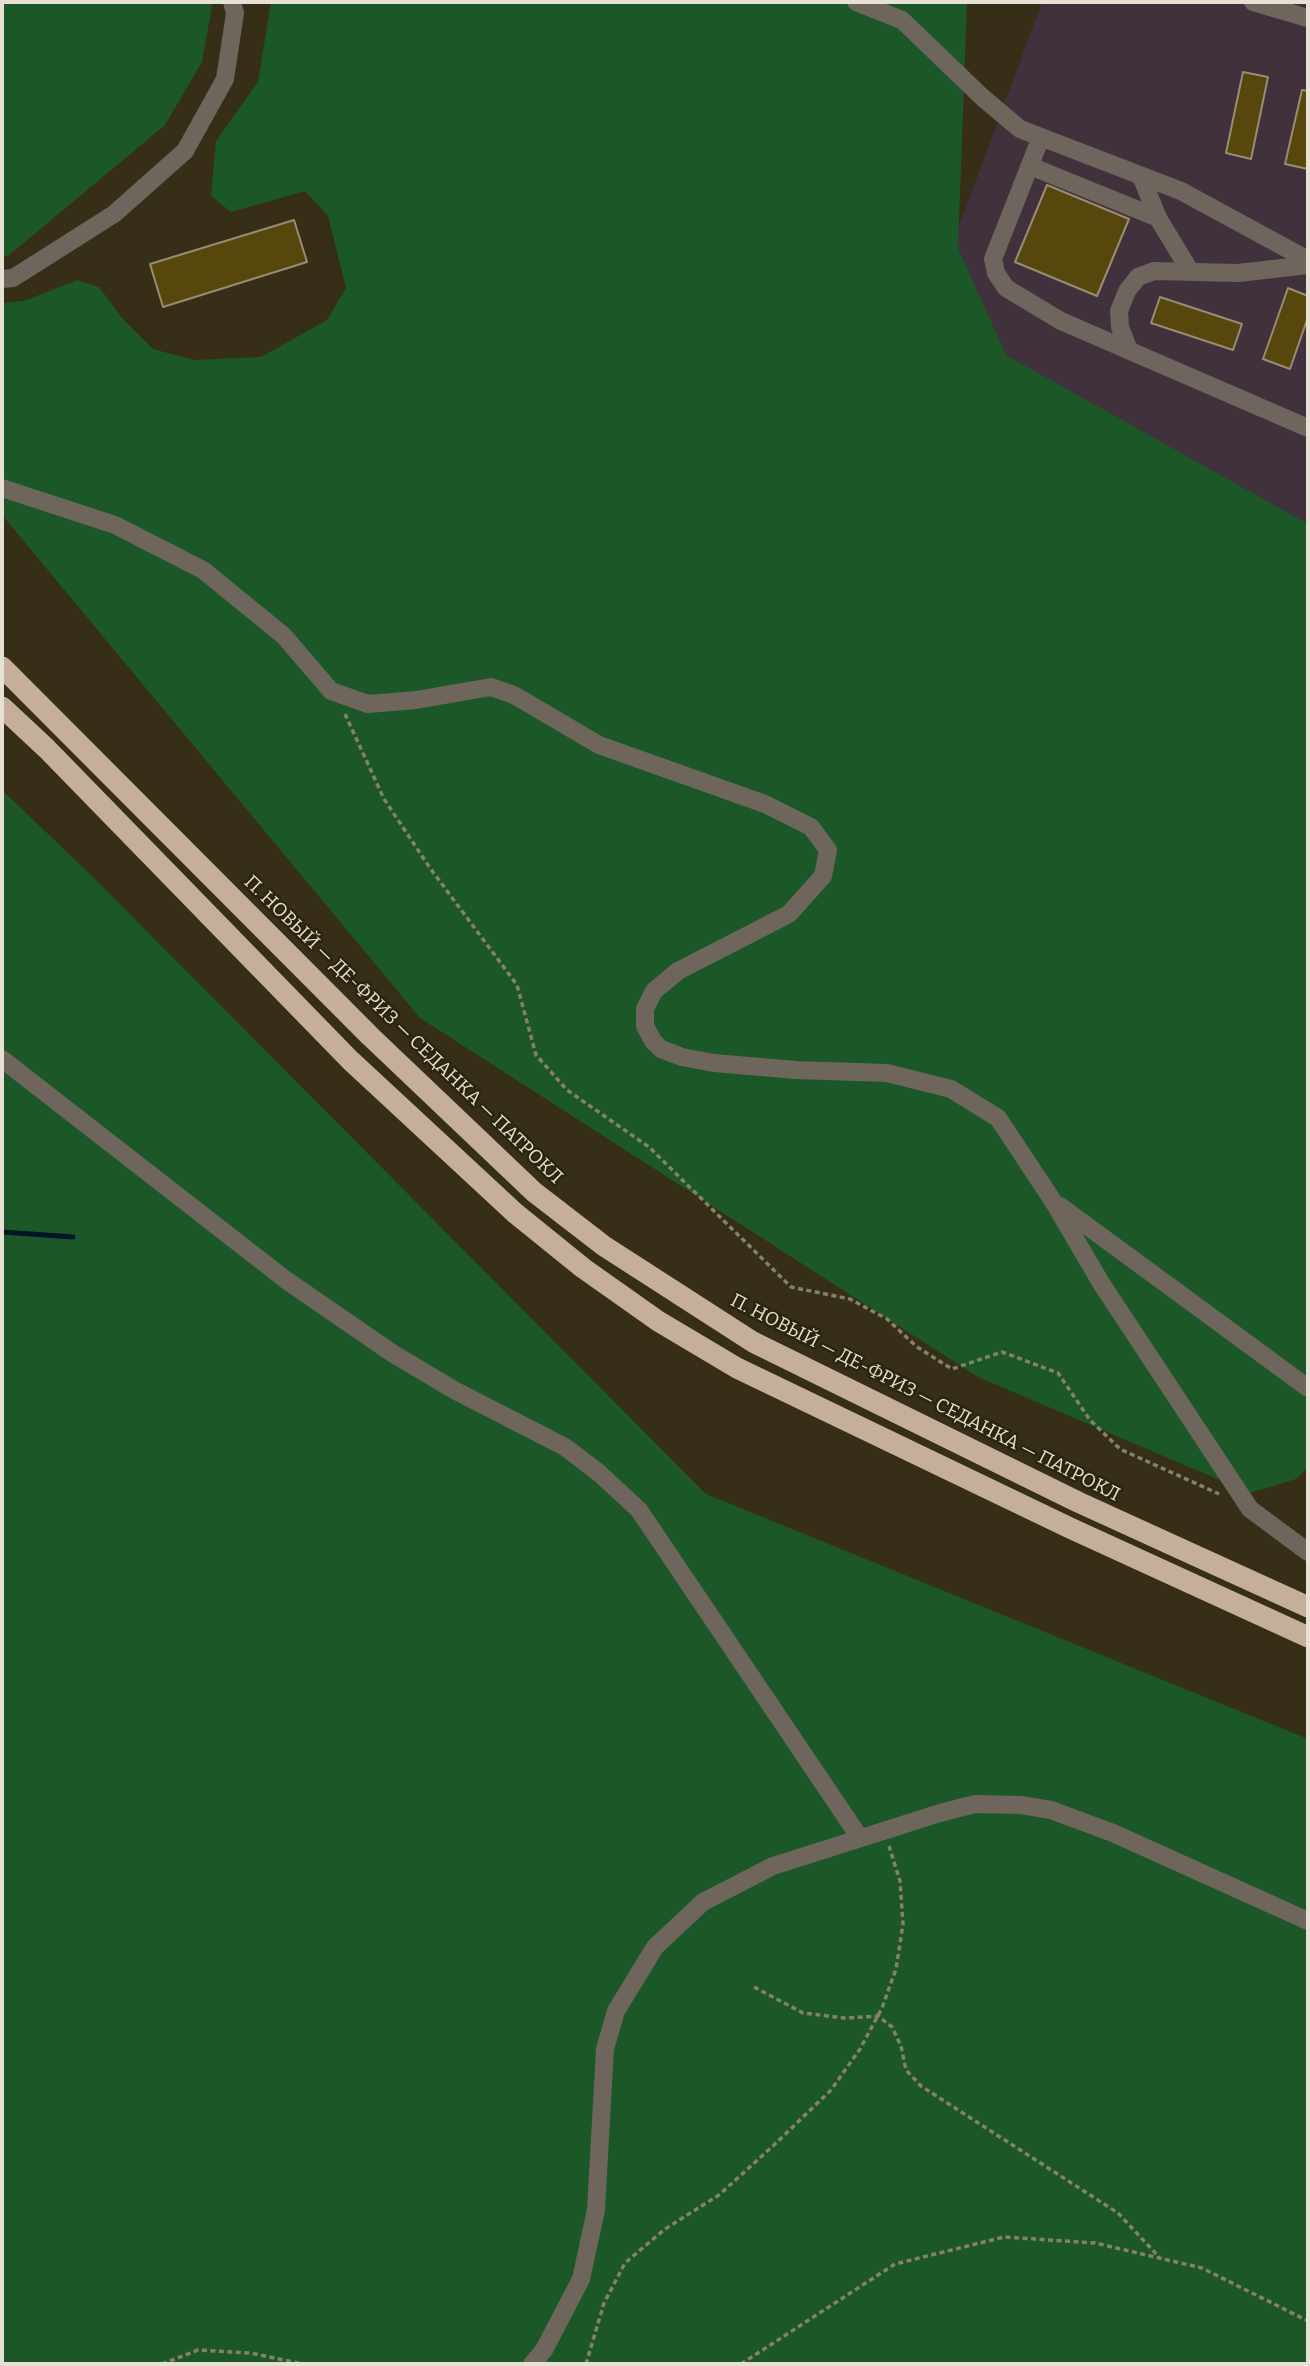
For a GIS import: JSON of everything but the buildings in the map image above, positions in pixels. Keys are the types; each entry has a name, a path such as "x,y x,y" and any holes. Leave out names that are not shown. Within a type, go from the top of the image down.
{"highway":[{"name":"П. НОВЫЙ — ДЕ-ФРИЗ — СЕДАНКА — ПАТРОКЛ","path":"2,667 389,1054 534,1192 604,1246 753,1342 1078,1502 1308,1607"},
{"path":"2,707 47,748 350,1059 515,1213 583,1268 658,1321 737,1368 1070,1528 1308,1637"}],"street":[{"path":"2,279 13,278 114,214 185,151 225,79 235,13 232,2"},
{"path":"856,2 902,20 982,97 1020,129 1181,191 1262,232 1308,262"},
{"path":"1253,2 1308,18"},
{"path":"1041,137 993,259 996,273 1006,288 1024,301 1129,350 1308,428"},
{"path":"1030,166 1158,218"},
{"path":"1141,176 1158,218 1190,271"},
{"path":"1129,350 1120,327 1119,311 1127,291 1138,277 1154,271 1238,273 1308,262"},
{"path":"2,488 115,525 203,570 284,636 331,691 368,704 416,700 491,687 514,695 598,745 765,804 811,827 828,850 823,876 789,914 678,971 654,991 645,1009 645,1026 653,1041 661,1049 682,1057 713,1063 796,1070 887,1073 951,1088 998,1118 1053,1201 1101,1283 1250,1509 1308,1552"},
{"path":"2,1059 286,1280 392,1353 454,1390 565,1447 599,1473 639,1510 860,1838"},
{"path":"1053,1201 1308,1388"},
{"path":"532,2364 544,2350 581,2278 596,2210 605,2049 616,2011 655,1947 703,1902 773,1867 884,1830 975,1804 1021,1805 1051,1810 1113,1833 1308,1921"}],"path":[{"path":"331,691 342,707 384,799 430,868 517,985 536,1055 567,1090 649,1147 791,1287 850,1299 887,1319 917,1347 952,1369 1002,1352 1058,1373 1090,1420 1120,1449 1250,1509"},
{"path":"586,2364 604,2303 625,2263 665,2228 719,2194 812,2108 839,2080 878,2016 896,1969 903,1923 900,1881 884,1830"},
{"path":"754,1987 803,2013 844,2018 878,2016 892,2027 901,2046 906,2070 921,2086 1118,2213 1160,2258"},
{"path":"741,2364 895,2264 1004,2237 1094,2243 1202,2268 1308,2321"},
{"path":"162,2364 198,2350 250,2353 303,2364"}],"shaded area":[{"path":"1042,2 1308,2 1308,528 914,348"}],"green space":[{"path":"2,2 210,2 212,6 202,62 165,125 8,256 2,256"},
{"path":"271,2 967,2 958,248 1006,355 1308,524 1308,1467 1296,1479 1250,1493 978,1377 420,1018 2,515 2,303 24,301 77,280 99,287 122,318 153,349 194,360 261,357 327,320 346,288 328,216 305,191 231,212 211,196 216,141 258,82"},
{"path":"2,790 93,877 706,1494 1308,1739 1308,2364 2,2364"}],"waterway":[{"path":"2,1232 73,1237"}]}
